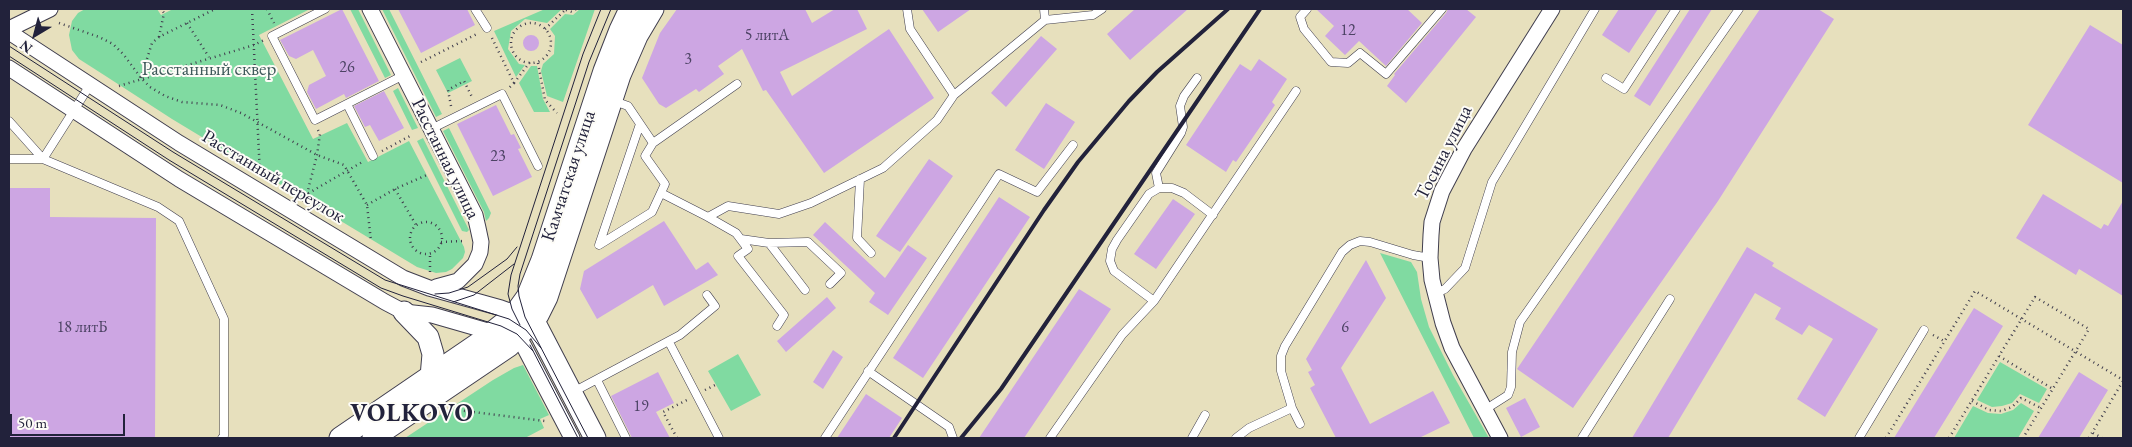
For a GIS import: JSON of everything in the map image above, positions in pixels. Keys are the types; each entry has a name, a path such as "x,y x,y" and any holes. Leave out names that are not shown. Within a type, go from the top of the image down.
{"main road":[{"name":"Камчатская улица","path":"524,317 604,71 630,9"},
{"name":"Камчатская улица","path":"340,438 492,333 524,317 546,302 628,54 653,9"},
{"path":"404,312 428,337 433,354 430,376"},
{"path":"373,438 492,358 519,337 524,317"},
{"path":"524,317 572,393 595,438"}],"street":[{"path":"9,31 50,9"},
{"name":"Расстанная улица","path":"370,9 474,215 481,242 478,259 464,277 451,284 429,280"},
{"name":"Тосина улица","path":"1500,438 1452,348 1443,323 1430,258 1432,222 1442,191 1479,123 1552,9"},
{"name":"Расстанный переулок","path":"9,31 234,177 398,275 429,280 524,317"},
{"path":"9,68 179,179 404,312 432,315 492,333 519,337 572,438"}],"lane":[{"path":"325,9 272,36 315,120 404,75"},
{"path":"474,9 487,28"},
{"path":"907,9 910,29 954,95"},
{"path":"1044,9 1045,20"},
{"path":"708,217 728,206 779,214 811,203 883,168 937,120 954,95 1045,20 1093,16 1102,9"},
{"path":"1308,9 1300,17 1304,29 1331,62 1348,63 1360,53 1386,74 1442,9"},
{"path":"1436,293 1445,289 1465,268 1492,182 1595,9"},
{"path":"1606,78 1624,89 1676,9"},
{"path":"1486,409 1508,395 1511,387 1512,352 1520,322 1739,9"},
{"path":"1159,188 1156,173 1181,133 1183,127 1180,106 1184,96 1197,78"},
{"path":"640,124 599,245 652,212 664,184 645,156 653,143 737,84"},
{"path":"43,159 90,85"},
{"path":"1050,438 1122,335 1154,301 1296,91"},
{"path":"431,129 502,94 538,166"},
{"path":"612,100 628,106 653,143"},
{"path":"347,104 374,156"},
{"path":"9,121 43,159"},
{"path":"825,438 868,370 999,174 1037,192 1073,145"},
{"path":"9,159 43,159 158,207 179,221 224,319 224,436 222,438"},
{"path":"860,180 857,238 871,253"},
{"path":"1154,301 1114,271 1110,261 1112,249 1117,240 1150,194 1159,188 1172,188 1184,193 1213,215"},
{"path":"660,193 736,233 748,249 738,256 784,315 777,326"},
{"path":"741,239 769,243 808,242 841,273 830,284"},
{"path":"1300,424 1292,408 1281,371 1281,356 1285,346 1342,252 1350,245 1365,242 1430,258"},
{"path":"769,243 806,290"},
{"path":"572,393 669,342 714,306 707,295"},
{"path":"1582,438 1670,299"},
{"path":"1859,438 1924,330"},
{"path":"669,342 719,438"},
{"path":"868,370 949,426 953,438"},
{"path":"597,380 626,438"},
{"path":"1236,438 1249,428 1292,408"},
{"path":"1192,438 1205,415"}],"path":[{"path":"159,38 164,13 161,9"},
{"path":"141,78 152,43 215,9"},
{"path":"252,9 261,178"},
{"path":"267,9 279,32"},
{"path":"545,29 565,9 572,12 576,9"},
{"path":"526,22 542,26 550,36 550,51 538,63 521,62 511,48 513,32 526,22"},
{"path":"59,23 99,36 113,44 150,87 173,99 182,102 220,105 258,121 316,155 344,165 367,205 371,244"},
{"path":"188,23 209,57"},
{"path":"421,62 487,28 514,83"},
{"path":"115,87 209,57 254,46 272,36"},
{"path":"502,94 514,83 530,62"},
{"path":"538,63 545,100 557,112"},
{"path":"450,120 451,110 448,90 464,82 477,107"},
{"path":"302,202 307,194 320,134 315,120"},
{"path":"307,194 410,136"},
{"path":"367,205 394,189 429,174"},
{"path":"394,189 416,225"},
{"path":"426,222 435,225 441,233 441,242 437,249 430,254 421,254 411,245 410,236 416,225 426,222"},
{"path":"441,242 464,241"},
{"path":"429,280 430,254"},
{"path":"1886,438 1975,291 2123,381 2088,438"},
{"path":"1949,438 2035,296 2089,329 2023,438"},
{"path":"1999,356 2053,389"},
{"path":"677,438 663,412 696,395"},
{"path":"1972,400 1989,410 2000,411 2012,407 2021,398 2041,408"},
{"path":"445,409 545,421 553,417"},
{"path":"2092,432 2102,438"}],"green space":[{"name":"Расстанный сквер","path":"85,9 157,9 161,15 173,9 310,9 259,35 313,139 347,123 368,162 409,141 464,247 463,258 446,272 436,273 417,267 172,119 79,59 72,50 69,35 72,21 78,13"},
{"path":"350,9 358,9 391,75 385,78"},
{"path":"382,9 389,9 442,114 436,117"},
{"path":"545,9 561,10 547,23 525,19 511,31 508,49 519,64 525,65 516,77 494,31"},
{"path":"580,9 595,9 563,102 547,96 541,71 543,64 554,54 555,36 550,29 565,14 573,15"},
{"path":"460,58 472,81 448,93 436,70"},
{"path":"531,66 537,66 543,99 550,112 534,112 519,83"},
{"path":"398,88 418,128 412,130 393,91"},
{"path":"449,128 491,213 486,221 484,212 443,131"},
{"path":"423,138 469,230 467,232 462,231 417,141"},
{"path":"1380,253 1411,262 1417,272 1421,299 1429,327 1453,375 1489,438 1474,438"},
{"path":"738,354 761,395 731,411 708,371"},
{"path":"2000,362 2047,389 2039,403 2020,394 2012,403 2002,406 1992,407 1977,400"},
{"path":"523,365 549,415 540,419 544,428 525,438 405,438 493,380"},
{"path":"2021,403 2034,411 2018,438 1954,438 1973,406 1988,413 2001,414 2013,410"}],"building":[{"path":"342,9 379,81 346,98 344,94 316,109 307,92 309,85 326,76 313,50 296,59 289,56 280,40"},
{"path":"398,9 467,9 475,25 421,53"},
{"path":"677,9 805,9 812,23 835,9 857,9 867,29 780,72 792,96 889,29 934,98 824,173 766,90 763,91 742,49 718,66 724,74 699,92 696,89 666,108 659,104 642,78 660,33"},
{"path":"922,9 971,9 938,32"},
{"path":"1135,9 1188,9 1130,60 1107,34"},
{"path":"1316,9 1407,9 1422,23 1386,66 1359,41 1345,55 1325,36 1334,26"},
{"path":"1448,9 1466,9 1476,17 1406,103 1387,86 1394,74"},
{"path":"1619,9 1658,9 1629,53 1602,35"},
{"path":"1690,9 1712,9 1650,106 1634,96"},
{"path":"1760,9 1818,9 1834,19 1718,201 1573,408 1517,369"},
{"path":"2090,25 2123,45 2123,183 2028,125"},
{"path":"531,35 539,43 531,51 523,43"},
{"path":"1041,36 1057,49 1006,107 991,93"},
{"path":"1259,59 1287,79 1272,102 1275,105 1236,162 1233,160 1226,172 1186,145 1240,64 1251,71"},
{"path":"384,91 404,128 379,141 370,125 365,127 354,106"},
{"path":"1046,103 1075,122 1044,169 1015,150"},
{"path":"496,105 511,135 514,134 521,148 518,149 532,177 493,196 457,124"},
{"path":"929,159 953,176 900,252 876,236"},
{"path":"9,188 50,188 50,217 156,218 155,438 9,438"},
{"path":"2043,194 2101,229 2104,224 2108,226 2123,201 2123,296 2079,269 2076,275 2016,238"},
{"path":"999,197 1030,217 923,378 893,358"},
{"path":"1173,199 1195,214 1156,269 1134,254"},
{"path":"664,221 696,270 708,262 718,275 664,306 653,285 597,319 580,289 584,271"},
{"path":"825,222 885,278 908,245 927,258 888,315 869,302 875,293 813,235"},
{"path":"1747,247 1774,263 1772,266 1878,329 1874,336 1825,417 1797,399 1833,339 1809,325 1802,335 1775,319 1781,308 1755,293 1668,438 1632,438"},
{"path":"1366,260 1386,298 1341,368 1370,424 1433,391 1450,423 1419,438 1336,438 1310,388 1315,385 1308,372 1312,370 1306,359"},
{"path":"1079,289 1111,309 1024,438 979,438"},
{"path":"827,297 836,308 786,352 777,341"},
{"path":"1974,308 2003,326 1934,438 1894,438"},
{"path":"833,350 843,357 823,389 813,382"},
{"path":"658,372 674,403 656,412 670,438 632,438 611,396"},
{"path":"2079,372 2108,390 2079,438 2038,438"},
{"path":"866,394 902,418 889,438 837,438"},
{"path":"1525,398 1540,427 1521,437 1506,408"}],"tram line":[{"path":"520,325 512,309 508,294 511,275 583,54 601,9"},
{"path":"588,438 525,317 518,286 520,274 589,62 611,9"},
{"path":"9,46 173,152 385,280 509,319 526,330 541,348"},
{"path":"9,56 169,160 381,288 501,326 517,334 533,351"},
{"path":"435,294 449,293 468,287 507,259 517,247"},
{"path":"453,302 474,295 514,264"},
{"path":"530,345 578,438"}],"railway":[{"path":"894,438 1044,210 1078,162 1129,101 1157,72 1228,9"},
{"path":"961,438 1001,389 1260,9"}],"district":[{"name":"VOLKOVO","path":"412,414"}]}
